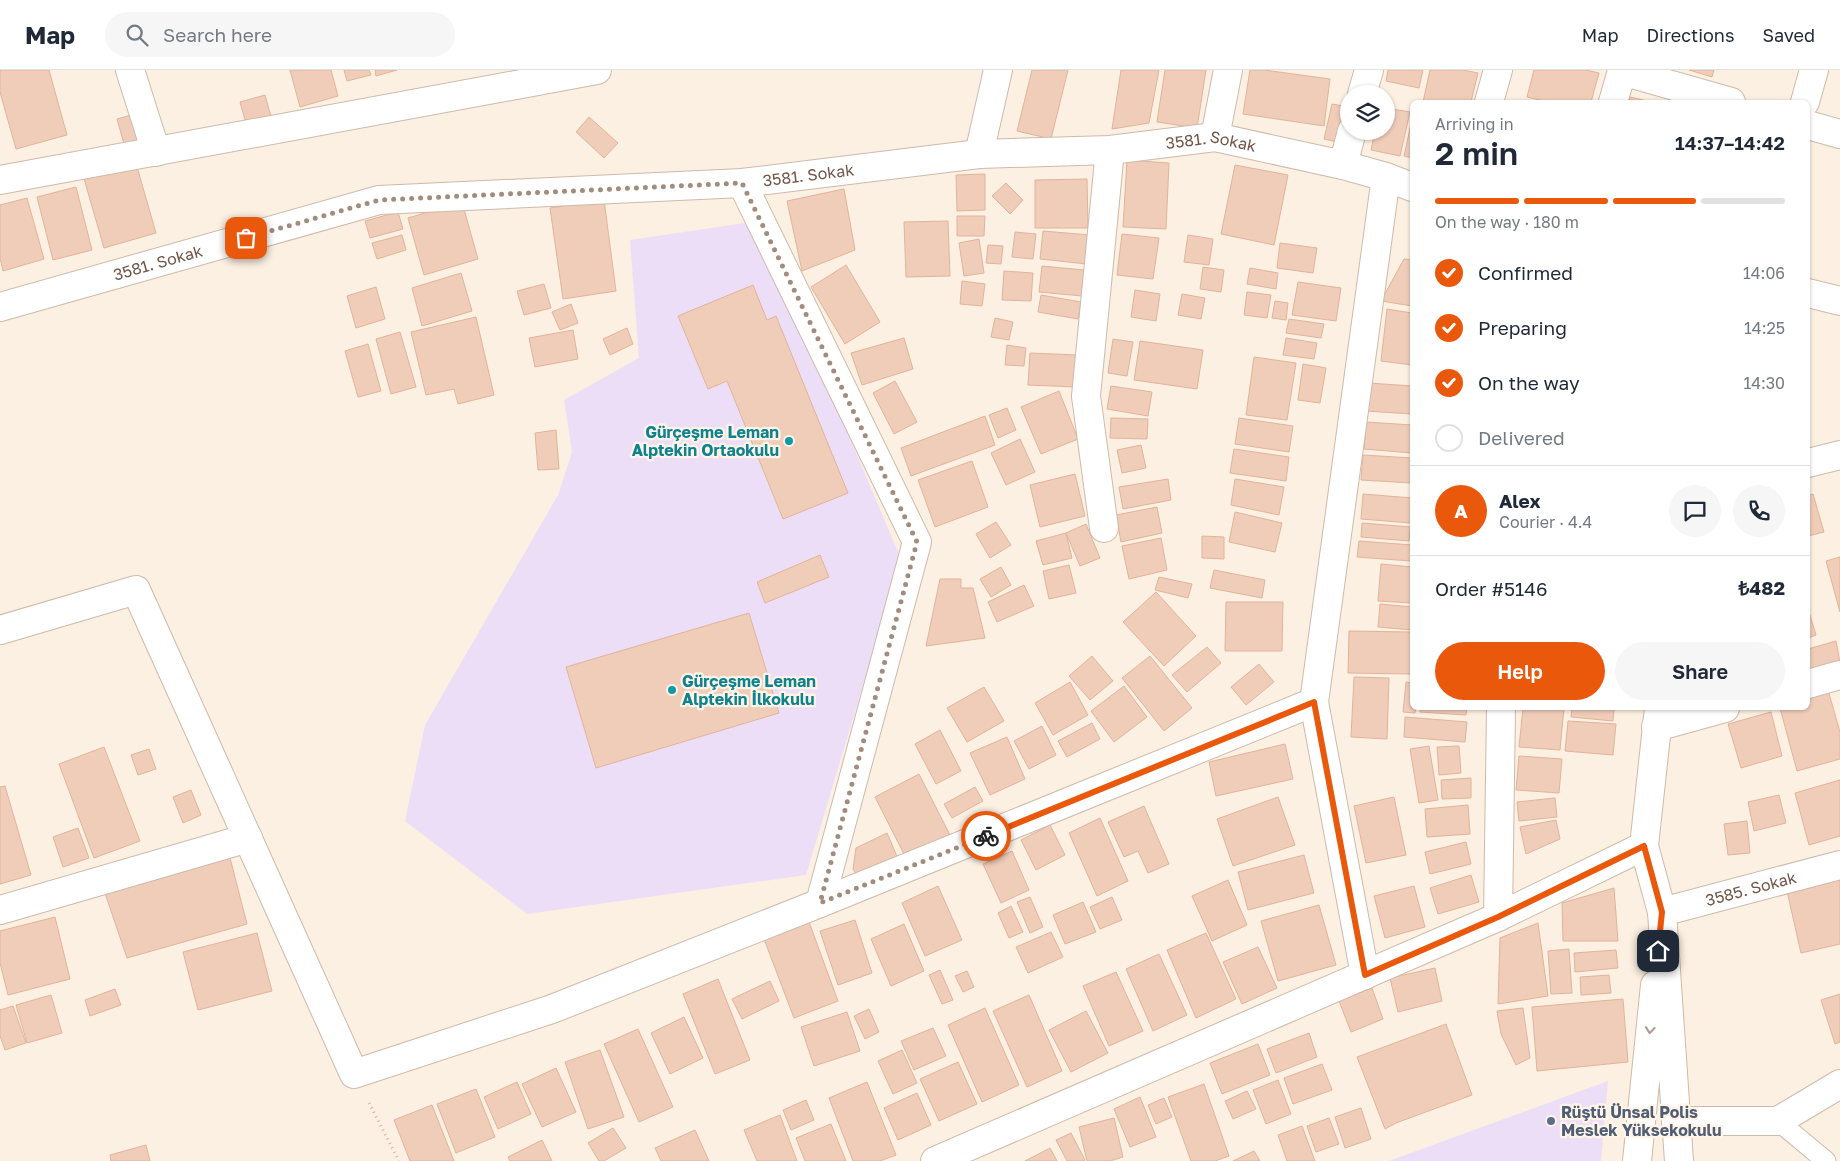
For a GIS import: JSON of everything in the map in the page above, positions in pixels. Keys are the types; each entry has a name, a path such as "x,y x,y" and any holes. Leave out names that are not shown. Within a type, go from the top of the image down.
{"street":[{"path":"130,70 156,152"},
{"path":"0,180 597,70"},
{"path":"979,154 998,70"},
{"path":"1215,137 1228,70"},
{"path":"1365,85 1369,70"},
{"path":"1490,100 1498,70"},
{"path":"1614,100 1621,70 1723,100"},
{"path":"1806,100 1814,70"},
{"path":"1810,126 1840,134"},
{"name":"3581. Sokak","path":"0,307 379,200 742,183 979,154 1110,150 1215,137 1343,165 1386,177 1410,186"},
{"path":"1343,165 1350,140"},
{"path":"1104,528 1086,396 1110,150"},
{"path":"1365,975 1314,702 1386,177"},
{"path":"742,183 917,542 820,903"},
{"path":"1810,293 1840,300"},
{"path":"1810,462 1840,454"},
{"path":"0,630 136,590 354,1074 552,1009 820,903 1314,702"},
{"path":"1810,683 1840,675"},
{"path":"1498,917 1501,710"},
{"path":"1679,1161 1662,912 1644,846 1657,717 1710,710"},
{"path":"0,910 248,838"},
{"path":"935,1161 1498,917 1644,846"},
{"name":"3585. Sokak","path":"1662,912 1840,864"},
{"path":"1637,1161 1662,912"},
{"path":"1676,1121 1778,1122 1840,1084"}],"lane":[{"path":"1778,1122 1826,1161"}],"path":[{"path":"354,1074 399,1161"}],"shaded area":[{"path":"758,221 901,559 806,875 527,914 405,821 425,725 558,495 572,452 564,400 639,358 630,240"},
{"name":"Rüştü Ünsal Polis Meslek Yüksekokulu","path":"1608,1081 1601,1161 1389,1161"}],"building":[{"path":"0,70 49,70 67,135 16,149 0,92"},
{"path":"290,70 331,70 338,96 300,107"},
{"path":"344,70 369,70 371,75 347,81"},
{"path":"375,70 397,70 376,76"},
{"path":"1032,70 1068,70 1051,139 1017,131"},
{"path":"1121,70 1159,70 1149,123 1112,129"},
{"path":"1165,70 1206,70 1197,128 1157,122"},
{"path":"1250,70 1264,70 1330,79 1324,126 1243,114"},
{"path":"1388,70 1423,70 1419,88 1386,81"},
{"path":"1430,70 1463,70 1478,73 1471,100 1423,100"},
{"path":"1534,70 1586,70 1599,73 1592,100 1540,100 1527,97"},
{"path":"1689,70 1714,70 1712,77"},
{"path":"265,95 272,120 247,127 240,102"},
{"path":"1630,97 1643,100 1629,100"},
{"path":"1332,104 1340,105 1340,140 1347,140 1346,144 1324,139"},
{"path":"1395,110 1410,112 1400,156 1371,150 1373,140 1395,140"},
{"path":"135,114 142,139 124,144 117,119"},
{"path":"589,117 618,143 604,158 576,132"},
{"path":"1410,128 1410,158 1404,156"},
{"path":"135,160 156,233 104,248 83,175"},
{"path":"1127,160 1169,163 1166,229 1123,227"},
{"path":"1235,165 1288,175 1274,245 1221,234"},
{"path":"985,174 985,210 957,211 956,175"},
{"path":"1087,179 1088,228 1035,228 1035,180"},
{"path":"1006,183 1023,200 1010,214 992,196"},
{"path":"76,187 92,250 53,260 37,197"},
{"path":"844,189 855,250 802,271 787,201"},
{"path":"27,198 44,259 3,271 0,258 0,205"},
{"path":"604,200 616,291 563,299 550,208"},
{"path":"462,202 478,259 424,275 408,218"},
{"path":"398,212 403,229 370,238 365,221"},
{"path":"957,216 985,216 984,236 957,236"},
{"path":"948,221 950,276 906,277 904,222"},
{"path":"1043,231 1090,235 1087,264 1040,259"},
{"path":"1015,232 1036,234 1033,259 1012,257"},
{"path":"1122,234 1159,238 1153,279 1117,275"},
{"path":"402,235 406,250 377,259 372,243"},
{"path":"1188,235 1213,239 1209,265 1184,262"},
{"path":"979,239 984,273 964,276 959,243"},
{"path":"1280,243 1317,248 1313,273 1277,268"},
{"path":"988,245 1003,246 1001,264 986,263"},
{"path":"1404,259 1410,260 1410,306 1381,301"},
{"path":"846,265 880,322 845,344 811,287"},
{"path":"1042,266 1084,270 1082,296 1039,292"},
{"path":"1203,267 1224,270 1221,292 1200,289"},
{"path":"1250,268 1278,273 1276,289 1247,284"},
{"path":"1004,271 1033,273 1031,301 1002,300"},
{"path":"461,273 472,311 422,326 412,288"},
{"path":"962,281 985,284 982,306 960,304"},
{"path":"1298,282 1341,288 1336,321 1292,315"},
{"path":"544,284 551,308 524,315 517,291"},
{"name":"Gürçeşme Leman Alptekin Ortaokulu","path":"753,285 767,320 776,316 848,493 783,519 727,381 708,389 678,316"},
{"path":"376,287 385,319 356,328 347,296"},
{"path":"1135,290 1160,294 1156,321 1131,317"},
{"path":"1247,292 1271,295 1267,318 1244,315"},
{"path":"1182,294 1205,298 1201,319 1178,315"},
{"path":"1041,295 1081,302 1078,319 1038,312"},
{"path":"1275,301 1288,303 1286,320 1272,318"},
{"path":"571,304 578,323 560,330 552,312"},
{"path":"1387,309 1410,313 1410,365 1381,361"},
{"path":"476,317 494,395 458,404 454,389 426,395 411,332"},
{"path":"995,318 1013,322 1009,340 991,337"},
{"path":"1289,319 1324,324 1321,338 1286,333"},
{"path":"627,328 633,344 610,355 603,339"},
{"path":"573,330 578,359 535,367 529,338"},
{"path":"400,332 416,387 391,394 376,339"},
{"path":"904,338 913,369 862,385 851,353"},
{"path":"1286,338 1317,343 1314,359 1283,355"},
{"path":"1113,339 1133,342 1127,376 1108,373"},
{"path":"1140,341 1203,350 1197,389 1134,380"},
{"path":"368,344 381,391 358,397 345,351"},
{"path":"1007,345 1026,348 1024,366 1005,365"},
{"path":"1030,353 1078,355 1076,387 1028,385"},
{"path":"1254,357 1296,363 1287,420 1246,415"},
{"path":"1303,364 1326,368 1320,403 1298,400"},
{"path":"895,381 917,422 894,434 873,393"},
{"path":"1369,383 1410,386 1410,414 1366,411"},
{"path":"1111,386 1152,392 1148,416 1107,409"},
{"path":"1059,391 1078,439 1041,454 1021,407"},
{"path":"1007,408 1016,430 998,438 989,415"},
{"path":"985,416 995,445 911,476 901,448"},
{"path":"1111,418 1148,419 1147,439 1110,438"},
{"path":"1239,418 1293,426 1289,452 1235,444"},
{"path":"1366,422 1410,425 1410,453 1364,449"},
{"path":"556,430 559,469 538,470 535,433"},
{"path":"1020,439 1035,472 1006,485 991,453"},
{"path":"1141,445 1146,468 1122,473 1117,450"},
{"path":"1234,449 1289,457 1286,481 1230,473"},
{"path":"1363,455 1410,458 1410,483 1361,480"},
{"path":"972,461 988,507 935,527 918,480"},
{"path":"1075,474 1085,516 1040,527 1030,485"},
{"path":"1168,479 1171,500 1123,509 1119,487"},
{"path":"1235,479 1284,487 1279,515 1231,505"},
{"path":"1363,494 1410,498 1410,523 1361,519"},
{"path":"1813,494 1824,532 1810,536 1810,495"},
{"path":"1157,507 1162,533 1121,542 1116,515"},
{"path":"1235,512 1282,523 1275,552 1229,542"},
{"path":"996,522 1011,545 990,558 976,534"},
{"path":"1362,523 1410,527 1409,541 1361,537"},
{"path":"1086,524 1100,558 1080,566 1066,533"},
{"path":"1066,533 1072,558 1043,565 1036,541"},
{"path":"1202,536 1224,537 1224,559 1202,558"},
{"path":"1161,538 1167,570 1129,579 1122,546"},
{"path":"1359,541 1410,545 1410,561 1357,557"},
{"path":"820,555 829,577 765,603 757,582"},
{"path":"1840,557 1840,612 1826,561"},
{"path":"1381,564 1410,567 1410,603 1378,601"},
{"path":"1069,565 1076,593 1049,599 1043,571"},
{"path":"1001,567 1011,585 991,597 980,579"},
{"path":"1214,570 1265,580 1262,598 1210,588"},
{"path":"1159,577 1192,584 1188,598 1155,590"},
{"path":"940,579 961,579 961,588 973,588 985,638 926,646"},
{"path":"1024,585 1034,606 997,622 988,602"},
{"path":"1156,592 1196,636 1164,666 1123,622"},
{"path":"1226,602 1283,602 1282,651 1225,651"},
{"path":"1380,604 1410,607 1410,630 1378,627"},
{"name":"Gürçeşme Leman Alptekin İlkokulu","path":"749,613 779,713 596,768 566,667"},
{"path":"1810,615 1816,635 1810,637"},
{"path":"1349,631 1410,632 1410,674 1348,673"},
{"path":"1836,641 1840,663 1810,671 1810,648"},
{"path":"1207,647 1221,663 1187,692 1172,675"},
{"path":"1092,656 1113,681 1090,700 1069,676"},
{"path":"1150,656 1192,708 1164,731 1122,678"},
{"path":"1259,664 1274,682 1246,705 1231,687"},
{"path":"1354,677 1389,678 1387,739 1351,737"},
{"path":"1070,682 1088,715 1053,735 1035,703"},
{"path":"1406,682 1410,683 1410,710 1416,710 1415,713 1403,712"},
{"path":"1124,686 1147,717 1114,742 1091,711"},
{"path":"984,687 1004,721 967,742 947,708"},
{"path":"1828,690 1840,732 1840,759 1797,771 1781,710 1810,710 1810,695"},
{"path":"1420,710 1467,710 1466,715 1420,712"},
{"path":"1523,710 1564,710 1560,750 1519,747"},
{"path":"1572,710 1614,710 1613,721 1571,717"},
{"path":"1771,712 1782,756 1741,768 1728,724"},
{"path":"1405,717 1467,722 1465,742 1404,737"},
{"path":"1568,721 1616,724 1613,755 1565,751"},
{"path":"1092,723 1100,739 1067,757 1058,741"},
{"path":"1042,726 1056,755 1029,769 1014,741"},
{"path":"940,730 961,771 936,784 915,744"},
{"path":"1007,737 1025,779 990,795 970,753"},
{"path":"1285,744 1293,779 1216,796 1209,762"},
{"path":"1429,746 1438,800 1419,803 1410,749"},
{"path":"1459,746 1461,773 1439,775 1437,747"},
{"path":"104,747 140,841 94,858 59,764"},
{"path":"149,749 156,769 138,775 131,755"},
{"path":"1519,756 1562,759 1559,793 1516,790"},
{"path":"919,774 950,835 906,858 875,797"},
{"path":"1471,778 1471,798 1442,799 1441,780"},
{"path":"1840,780 1840,836 1809,845 1795,793"},
{"path":"5,786 31,875 0,884 0,787"},
{"path":"975,787 983,801 952,818 944,804"},
{"path":"191,790 201,815 183,823 173,797"},
{"path":"1779,795 1786,823 1754,831 1748,802"},
{"path":"1278,797 1295,845 1233,866 1217,819"},
{"path":"1394,797 1406,855 1366,863 1354,806"},
{"path":"1555,798 1557,817 1519,821 1517,802"},
{"path":"1468,805 1470,834 1427,837 1425,809"},
{"path":"1144,806 1169,864 1148,873 1138,851 1124,857 1108,822"},
{"path":"1100,818 1128,881 1097,896 1069,833"},
{"path":"1556,820 1560,839 1526,854 1520,827"},
{"path":"1747,821 1750,853 1728,855 1724,824"},
{"path":"1050,825 1065,855 1036,870 1021,840"},
{"path":"78,828 89,858 63,867 53,837"},
{"path":"887,833 899,861 859,879 853,869 856,848"},
{"path":"1466,842 1471,864 1430,874 1425,852"},
{"path":"1012,851 1029,890 1001,903 983,864"},
{"path":"1304,855 1314,893 1248,910 1238,872"},
{"path":"230,858 247,924 127,958 105,893"},
{"path":"1471,875 1479,902 1438,914 1430,888"},
{"path":"1840,879 1840,944 1801,953 1787,891"},
{"path":"1228,880 1247,925 1212,941 1192,896"},
{"path":"938,886 962,940 925,956 902,903"},
{"path":"1414,886 1425,927 1385,938 1374,896"},
{"path":"1614,888 1618,941 1563,941 1562,903"},
{"path":"1030,897 1043,927 1030,933 1017,902"},
{"path":"1112,897 1122,920 1100,929 1090,907"},
{"path":"1083,902 1096,932 1065,944 1053,915"},
{"path":"1319,905 1336,965 1278,981 1261,921"},
{"path":"1011,906 1023,932 1009,938 998,913"},
{"path":"55,917 70,979 8,995 0,963 0,931"},
{"path":"855,920 872,973 838,985 820,931"},
{"path":"809,922 838,1001 794,1018 764,939"},
{"path":"1538,923 1548,996 1498,1004 1500,938"},
{"path":"904,924 924,971 891,986 871,939"},
{"path":"1051,932 1063,957 1028,973 1016,947"},
{"path":"257,933 272,991 198,1010 183,952"},
{"path":"1206,933 1236,999 1196,1018 1167,950"},
{"path":"1258,947 1277,988 1242,1004 1223,962"},
{"path":"1569,949 1572,993 1551,994 1548,951"},
{"path":"1616,950 1618,968 1575,972 1574,953"},
{"path":"1159,954 1187,1015 1153,1031 1126,969"},
{"path":"1435,968 1442,1001 1398,1012 1390,978"},
{"path":"940,970 953,1000 942,1004 929,975"},
{"path":"967,971 974,987 963,992 955,976"},
{"path":"1116,972 1143,1031 1109,1046 1083,986"},
{"path":"1609,975 1611,993 1581,995 1580,977"},
{"path":"718,979 750,1060 715,1074 683,994"},
{"path":"770,981 779,1001 742,1019 732,999"},
{"path":"1372,988 1383,1019 1351,1032 1339,1001"},
{"path":"115,989 121,1005 90,1016 85,1000"},
{"path":"1840,994 1840,1042 1835,1044 1821,1000"},
{"path":"51,995 62,1033 27,1043 16,1005"},
{"path":"1029,995 1062,1071 1027,1087 993,1011"},
{"path":"1623,999 1628,1062 1537,1071 1532,1007"},
{"path":"13,1006 26,1043 5,1050 0,1036 0,1010"},
{"path":"985,1008 1019,1085 982,1102 948,1025"},
{"path":"1523,1008 1530,1058 1516,1065 1501,1034 1497,1011"},
{"path":"869,1009 879,1032 865,1039 854,1016"},
{"path":"1086,1011 1108,1053 1071,1072 1049,1030"},
{"path":"847,1012 860,1051 814,1066 801,1027"},
{"path":"684,1017 703,1058 670,1074 651,1033"},
{"path":"1446,1024 1472,1095 1396,1123 1385,1129 1357,1057"},
{"path":"933,1028 946,1056 914,1070 901,1041"},
{"path":"638,1029 673,1107 639,1122 604,1044"},
{"path":"1309,1033 1317,1057 1276,1073 1267,1049"},
{"path":"1258,1044 1270,1075 1222,1094 1210,1063"},
{"path":"600,1050 624,1117 588,1129 565,1062"},
{"path":"902,1050 917,1083 893,1094 878,1061"},
{"path":"958,1062 977,1104 939,1121 920,1079"},
{"path":"1322,1064 1332,1090 1293,1104 1284,1078"},
{"path":"556,1068 576,1112 542,1127 522,1084"},
{"path":"1278,1080 1291,1114 1266,1124 1253,1090"},
{"path":"517,1082 531,1114 498,1129 484,1097"},
{"path":"867,1082 896,1155 880,1161 853,1161 829,1098"},
{"path":"1204,1084 1229,1156 1215,1161 1191,1161 1168,1097"},
{"path":"476,1089 495,1137 456,1153 437,1104"},
{"path":"1247,1091 1256,1109 1233,1119 1225,1101"},
{"path":"917,1093 931,1125 898,1140 884,1108"},
{"path":"1140,1097 1156,1137 1130,1147 1114,1109"},
{"path":"1164,1098 1172,1117 1156,1124 1148,1105"},
{"path":"806,1100 814,1120 791,1130 783,1110"},
{"path":"432,1105 454,1161 410,1161 394,1120"},
{"path":"1361,1108 1371,1139 1345,1148 1335,1117"},
{"path":"780,1115 797,1161 757,1161 744,1130"},
{"path":"1114,1118 1123,1157 1110,1161 1087,1161 1079,1127"},
{"path":"1329,1118 1339,1144 1316,1152 1307,1126"},
{"path":"831,1124 846,1161 805,1161 796,1138"},
{"path":"1302,1126 1315,1161 1287,1161 1278,1135"},
{"path":"613,1128 626,1148 604,1161 599,1161 588,1143"},
{"path":"695,1130 709,1161 661,1161 655,1148"},
{"path":"1071,1133 1085,1160 1083,1161 1067,1161 1056,1140"},
{"path":"542,1140 552,1161 510,1161 508,1157"},
{"path":"146,1145 150,1161 111,1161 110,1155"},
{"path":"1050,1148 1057,1161 1025,1161"},
{"path":"1254,1151 1260,1161 1233,1161"}],"way so far":[{"path":"246,238 379,200 742,183 917,542 820,903 986,836"}],"place":[{"name":"Gürçeşme Leman Alptekin Ortaokulu","path":"789,441"},
{"name":"Gürçeşme Leman Alptekin İlkokulu","path":"672,690"},
{"name":"Rüştü Ünsal Polis Meslek Yüksekokulu","path":"1551,1121"}],"route":[{"path":"986,836 1314,702 1365,975 1498,917 1644,846 1662,912 1658,951"}]}
